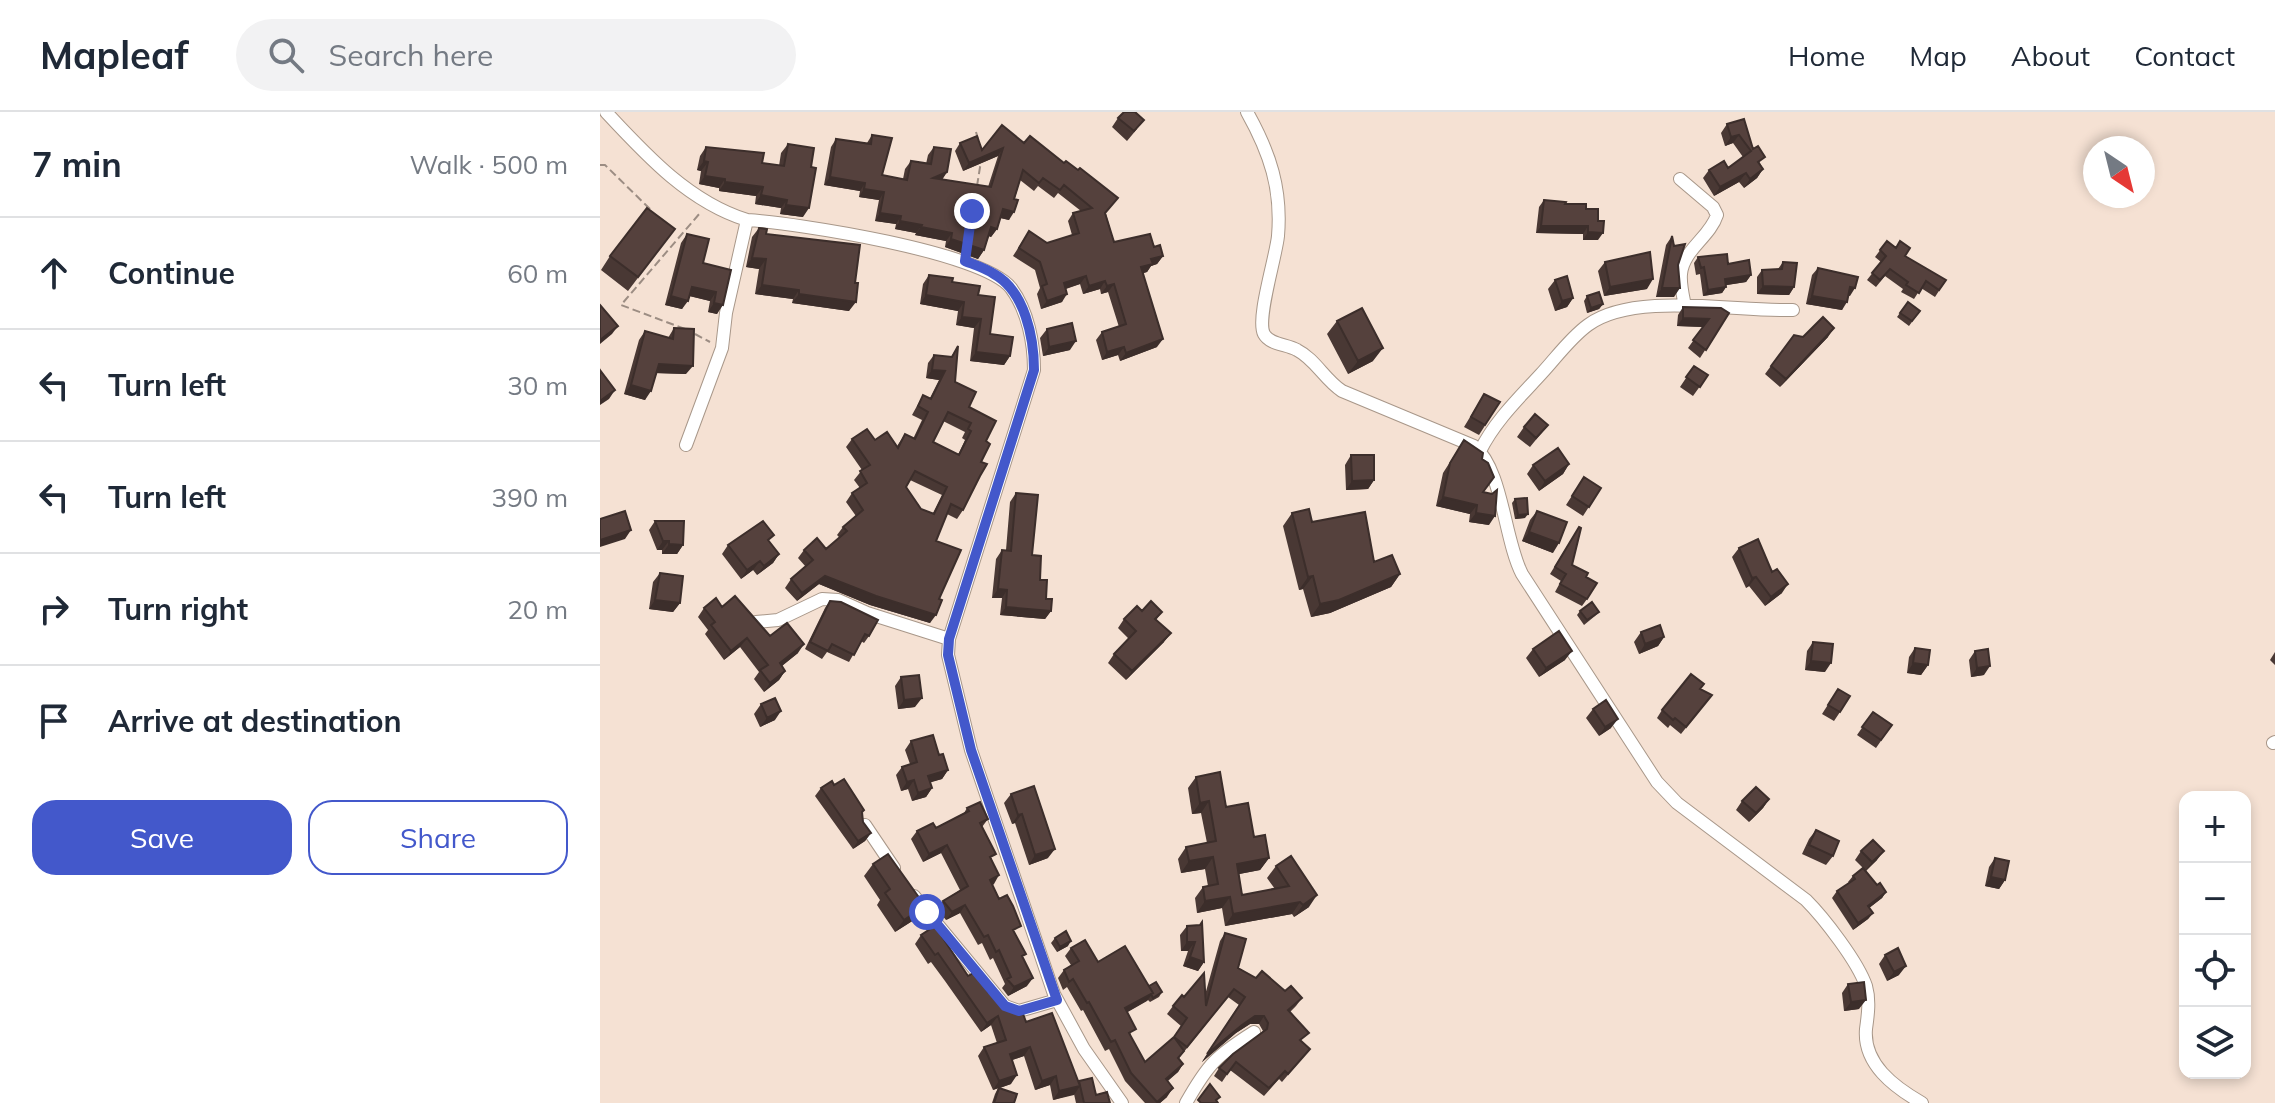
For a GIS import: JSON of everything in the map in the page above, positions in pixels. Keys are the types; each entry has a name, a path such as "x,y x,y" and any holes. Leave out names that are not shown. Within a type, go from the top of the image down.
{"street":[{"path":"606,112 654,163 727,214 747,220 893,243 965,261 996,274 1010,287 1019,303 1032,339 1034,370 949,639 948,655 971,750 1057,1000 1084,1049 1122,1103"},
{"path":"1247,112 1268,149 1279,206 1278,238 1263,315 1264,335 1269,340 1296,349 1342,391 1480,451 1492,470 1511,549 1522,574 1657,782 1677,803 1806,900 1820,914 1857,968 1866,987 1869,1014 1866,1047 1869,1057 1893,1083 1922,1103"},
{"path":"1680,179 1713,207 1717,215 1714,224 1684,261 1681,274 1685,306"},
{"path":"686,445 722,348 726,313 747,220"},
{"path":"1480,451 1497,422 1587,325 1617,311 1685,306 1793,310"},
{"path":"756,622 778,620 829,598 949,639"},
{"path":"865,825 905,884 1005,1006 1019,1011 1057,1000"},
{"path":"1186,1103 1205,1070 1225,1051 1254,1032"}],"path":[{"path":"976,132 981,164 976,194"},
{"path":"600,165 605,165 659,218"},
{"path":"708,203 621,305 683,328 722,348"}],"building":[{"path":"1124,112 1135,112 1144,120 1134,131 1118,118"},
{"path":"1744,119 1753,149 1758,146 1765,157 1758,162 1763,169 1750,179 1746,173 1720,187 1709,170 1724,161 1728,168 1751,151 1739,135 1731,137 1727,124"},
{"path":"1002,125 1024,143 1030,136 1064,163 1066,161 1078,170 1080,168 1118,198 1105,213 1114,242 1150,234 1154,247 1160,245 1163,256 1151,259 1153,264 1141,267 1163,339 1126,353 1124,347 1107,352 1102,332 1126,324 1114,284 1107,286 1105,281 1089,286 1086,276 1064,283 1067,294 1047,301 1042,286 1047,284 1040,262 1019,248 1029,231 1047,243 1079,233 1073,213 1092,208 1064,185 1060,190 1043,178 1039,183 1023,170 1014,199 1018,200 1014,212 1003,209 997,229 991,227 984,250 951,239 952,233 900,221 901,216 880,213 884,192 864,189 865,183 830,177 836,139 871,144 872,135 892,138 882,175 907,180 911,161 931,164 934,147 951,149 947,172 933,178 991,187 1003,148 969,163 960,143 977,136 982,150"},
{"path":"788,144 814,148 811,167 816,168 809,208 786,205 787,200 761,195 763,187 705,176 708,162 704,161 706,147 764,153 762,163 784,166"},
{"path":"1544,200 1586,204 1586,209 1598,209 1598,221 1604,221 1603,233 1588,232 1588,226 1541,226"},
{"path":"647,208 675,229 638,277 610,256"},
{"path":"759,228 767,229 766,234 860,245 856,302 762,285 766,259 752,258"},
{"path":"687,234 709,239 703,263 731,270 723,305 714,303 716,292 692,287 688,301 671,296"},
{"path":"1672,236 1674,246 1685,244 1678,265 1680,288 1662,288"},
{"path":"1887,241 1896,248 1900,241 1910,248 1905,256 1946,280 1939,290 1926,281 1919,293 1890,269 1880,280 1872,273 1886,256 1880,250"},
{"path":"1650,252 1653,279 1610,287 1605,262"},
{"path":"1727,254 1728,264 1749,260 1751,275 1725,279 1726,287 1708,290 1704,267 1701,268 1698,257"},
{"path":"1783,262 1797,263 1794,287 1763,286 1762,270 1782,269"},
{"path":"1818,268 1858,277 1855,288 1850,287 1847,302 1812,296"},
{"path":"929,275 980,286 978,295 995,297 990,334 1013,337 1010,356 976,352 981,319 962,317 964,302 926,295"},
{"path":"1567,276 1573,298 1562,301 1555,280"},
{"path":"1599,292 1603,304 1591,308 1587,296"},
{"path":"1908,302 1920,311 1912,321 1900,313"},
{"path":"600,305 618,326 600,340"},
{"path":"1683,307 1721,308 1729,313 1706,350 1693,340 1709,319 1683,318"},
{"path":"1362,308 1383,348 1358,361 1337,321"},
{"path":"1823,317 1834,328 1786,379 1771,366 1794,335 1803,337"},
{"path":"1072,323 1076,341 1049,347 1047,329"},
{"path":"674,328 694,329 693,366 659,364 651,391 631,385 645,331 673,339"},
{"path":"958,346 955,382 976,392 969,407 996,421 986,441 990,444 981,462 987,464 963,510 951,504 936,541 961,550 939,599 942,600 936,615 825,576 802,593 791,579 813,560 804,550 817,538 826,549 847,531 843,527 863,510 852,493 867,483 860,471 870,465 852,439 867,429 875,440 887,432 898,448 905,434 915,439 928,412 918,406 923,395 931,399 945,371 932,370 934,355 952,357","holes":["948,412 971,423 968,429 971,431 959,455 933,442","915,471 947,487 934,514 921,509 906,487"]},
{"path":"1694,366 1708,375 1700,387 1686,377"},
{"path":"600,370 615,390 600,401"},
{"path":"1484,394 1500,402 1485,425 1471,417"},
{"path":"1535,414 1548,425 1536,438 1524,427"},
{"path":"1464,440 1483,453 1482,459 1488,463 1494,477 1483,492 1492,494 1497,490 1495,516 1476,513 1477,505 1443,497 1450,463"},
{"path":"1558,448 1569,464 1545,481 1533,465"},
{"path":"1351,455 1374,455 1374,480 1352,481"},
{"path":"1584,477 1601,488 1589,507 1572,496"},
{"path":"1016,493 1038,495 1032,555 1041,556 1040,580 1047,580 1046,599 1052,599 1051,611 1006,607 1007,590 998,589 1002,550 1011,551"},
{"path":"1527,498 1528,514 1518,515 1515,499"},
{"path":"1309,509 1312,522 1365,512 1374,562 1392,555 1400,574 1339,600 1320,604 1313,576 1308,577 1292,513"},
{"path":"625,511 631,530 600,540 600,519"},
{"path":"1537,511 1567,522 1559,543 1529,532"},
{"path":"655,521 684,521 683,545 663,541"},
{"path":"763,521 774,535 768,540 779,554 764,566 760,561 747,570 728,545"},
{"path":"1579,527 1572,565 1588,573 1586,577 1597,583 1587,599 1560,584 1566,574 1555,567"},
{"path":"1758,539 1772,572 1777,569 1788,584 1771,597 1756,577 1752,578 1739,548"},
{"path":"660,573 683,576 680,603 655,600"},
{"path":"735,596 770,636 787,623 804,644 780,663 785,671 770,683 760,670 768,665 747,638 731,651 711,625 715,622 704,608 716,598 722,607"},
{"path":"830,601 841,602 878,620 869,636 865,634 854,655 832,644 828,651 810,642"},
{"path":"1151,601 1162,612 1155,619 1171,633 1132,671 1114,654 1136,631 1124,619 1137,606 1142,611"},
{"path":"1592,602 1599,612 1587,620 1580,611"},
{"path":"1660,625 1664,637 1645,644 1641,632"},
{"path":"1559,631 1572,651 1546,668 1533,649"},
{"path":"1813,642 1833,644 1831,663 1811,661"},
{"path":"1915,648 1930,650 1928,665 1913,663"},
{"path":"1988,649 1990,666 1977,668 1975,651"},
{"path":"1691,674 1704,684 1700,689 1712,695 1686,727 1662,710"},
{"path":"919,675 922,698 904,700 901,677"},
{"path":"1838,689 1850,696 1840,712 1828,705"},
{"path":"775,698 781,711 767,718 761,704"},
{"path":"1606,700 1618,719 1605,727 1593,709"},
{"path":"1873,712 1892,725 1881,740 1862,727"},
{"path":"933,735 948,770 928,776 932,788 918,793 914,780 907,782 902,767 917,762 911,741"},
{"path":"1220,772 1226,807 1248,803 1254,837 1265,835 1269,858 1237,864 1242,895 1289,886 1276,866 1291,856 1317,895 1303,905 1300,902 1233,914 1230,897 1205,901 1203,887 1218,884 1213,857 1189,861 1186,847 1216,841 1209,801 1200,803 1196,777"},
{"path":"844,779 864,810 863,822 871,833 858,841 821,788 832,781 834,785"},
{"path":"1034,786 1055,849 1035,855 1022,814 1018,815 1011,794"},
{"path":"1756,787 1769,799 1756,813 1742,801"},
{"path":"980,802 988,819 980,823 996,854 990,857 999,875 990,880 999,899 1007,895 1013,906 1021,926 1013,930 1026,954 1022,956 1033,978 1014,987 1007,979 1011,977 999,950 996,952 988,935 984,937 965,905 952,912 943,901 968,886 947,845 929,854 917,831 933,823 936,828"},
{"path":"1816,830 1839,841 1833,856 1809,845"},
{"path":"1873,840 1884,851 1872,862 1861,851"},
{"path":"888,854 925,906 904,920 885,893 890,889 873,864"},
{"path":"1995,858 2009,861 2005,880 1991,877"},
{"path":"1863,868 1886,892 1868,906 1873,913 1858,923 1837,891 1855,879 1853,876"},
{"path":"1202,922 1204,962 1190,957 1195,942 1187,942 1187,926"},
{"path":"935,926 968,976 975,972 988,992 993,989 1016,1013 1022,1011 1026,1022 1052,1013 1080,1086 1059,1091 1056,1076 1042,1081 1030,1047 1010,1054 1017,1075 999,1081 984,1047 1006,1040 998,1016 987,1023 938,953 935,955 921,935"},
{"path":"1066,931 1071,941 1060,947 1055,938"},
{"path":"1225,933 1246,939 1238,968 1256,978 1262,971 1285,991 1291,986 1302,998 1288,1010 1309,1033 1300,1040 1310,1049 1288,1074 1285,1071 1269,1088 1236,1062 1227,1074 1219,1068 1267,1029 1264,1016 1255,1016 1207,1054 1245,997 1234,989 1187,1047 1174,1037 1187,1018 1173,1006 1204,973 1206,1006"},
{"path":"1085,940 1098,962 1125,946 1153,993 1125,1008 1136,1029 1129,1033 1145,1062 1174,1037 1184,1051 1178,1058 1183,1064 1166,1079 1173,1088 1157,1102 1131,1073 1115,1040 1111,1042 1073,979 1069,982 1064,970 1079,961 1071,948"},
{"path":"1898,948 1906,966 1894,972 1885,955"},
{"path":"1156,982 1162,992 1153,998 1149,986"},
{"path":"1864,982 1866,1000 1851,1002 1848,984"},
{"path":"1092,1078 1096,1095 1107,1092 1110,1103 1084,1103 1079,1081"},
{"path":"1210,1084 1220,1097 1216,1100 1218,1103 1201,1103 1198,1100"},
{"path":"999,1088 1017,1094 1014,1103 994,1103"}],"route":[{"path":"927,912 1005,1006 1019,1011 1057,1000 971,750 948,655 949,639 1034,370 1032,339 1010,287 996,274 965,261 972,211"}]}
